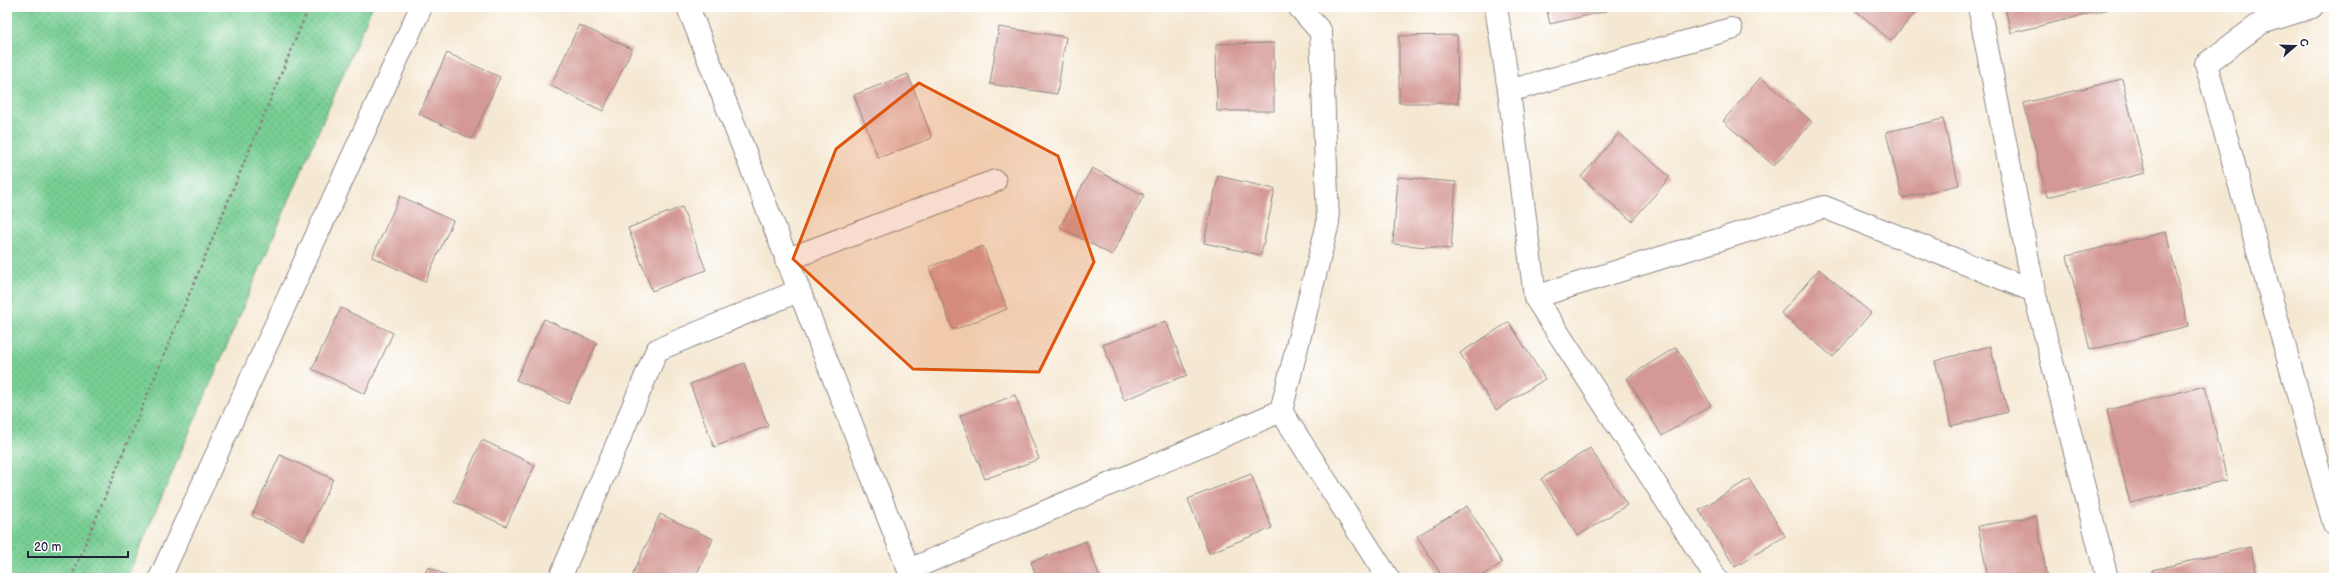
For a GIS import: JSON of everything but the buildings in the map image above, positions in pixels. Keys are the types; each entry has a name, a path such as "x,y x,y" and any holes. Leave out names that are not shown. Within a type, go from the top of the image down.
{"lane":[{"path":"160,578 421,7"},
{"path":"688,7 910,574 1281,411"},
{"path":"1299,7 1321,32 1328,223 1281,411 1388,578"},
{"path":"1496,7 1509,91 1535,297 1716,578"},
{"path":"1979,7 2034,291 2107,578"},
{"path":"2312,7 2261,23 2206,64 2334,524"},
{"path":"1509,91 1731,29"},
{"path":"786,260 995,182"},
{"path":"1535,297 1824,207 2034,291"},
{"path":"560,578 657,350 798,291"}],"path":[{"path":"71,578 309,7"}],"highlighted area":[{"path":"919,83 1058,156 1094,262 1039,372 913,369 793,259 836,149"}],"green space":[{"path":"7,7 372,7 127,578 7,578"}]}
